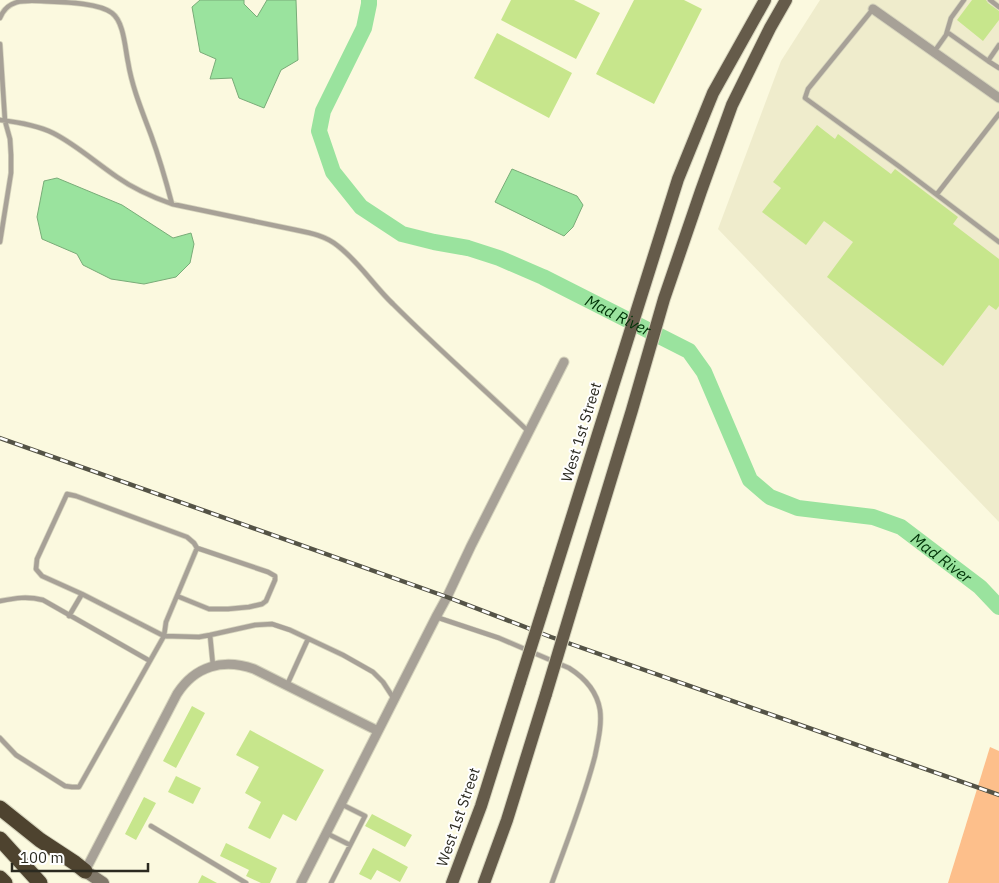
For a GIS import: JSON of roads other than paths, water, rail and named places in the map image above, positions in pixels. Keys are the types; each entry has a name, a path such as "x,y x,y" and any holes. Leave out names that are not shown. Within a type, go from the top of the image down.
{"highway":[{"path":"0,808 40,840 85,871"},
{"path":"0,839 40,883"},
{"path":"0,878 5,883"}],"main road":[{"name":"West 1st Street","path":"452,883 480,806 520,682 678,180 713,94 765,0"},
{"path":"484,883 507,820 546,694 664,299 732,105 786,0"},
{"path":"85,871 103,883"}],"street":[{"path":"873,9 999,98"},
{"path":"301,883 564,362"},
{"path":"85,871 177,694 190,677 199,672 221,664 245,666 378,731"}],"lane":[{"path":"0,18 6,6 13,2 36,0 71,2 92,6 106,10 117,18 121,26 130,73 172,204"},
{"path":"934,52 946,35 950,18 964,0"},
{"path":"990,0 999,7"},
{"path":"873,9 808,89 805,98 937,194 999,242"},
{"path":"947,32 999,68"},
{"path":"0,44 3,120 10,139 11,164 0,242"},
{"path":"988,61 999,45"},
{"path":"937,194 999,114"},
{"path":"3,120 51,132 67,141 118,178 153,197 172,204 303,232 329,240 352,258 392,304 529,432"},
{"path":"176,596 208,609 249,607 266,601 276,580 275,576 268,572 197,548 187,537 67,494 37,559 36,569 42,576 82,594 164,636 199,637 255,624 272,624 290,630 343,655 373,672 383,682 394,699"},
{"path":"0,738 16,755 65,786 79,787 164,636 166,622 197,548"},
{"path":"70,616 82,594"},
{"path":"0,601 31,597 42,600 150,661"},
{"path":"436,617 499,638 570,668 585,680 597,700 600,711 600,724 593,764 581,804 552,883"},
{"path":"210,635 214,666"},
{"path":"286,685 308,639"},
{"path":"331,883 365,816 341,804"},
{"path":"151,826 246,883"},
{"path":"326,833 350,845"}],"waterway":[{"name":"Mad River","path":"369,0 364,28 323,111 319,131 333,172 361,207 402,234 468,248 499,258 543,277 689,351 704,372 750,480 770,497 798,508 873,517 901,527 980,587 999,607"}],"railway":[{"path":"0,438 447,597 551,637 999,795"}]}
